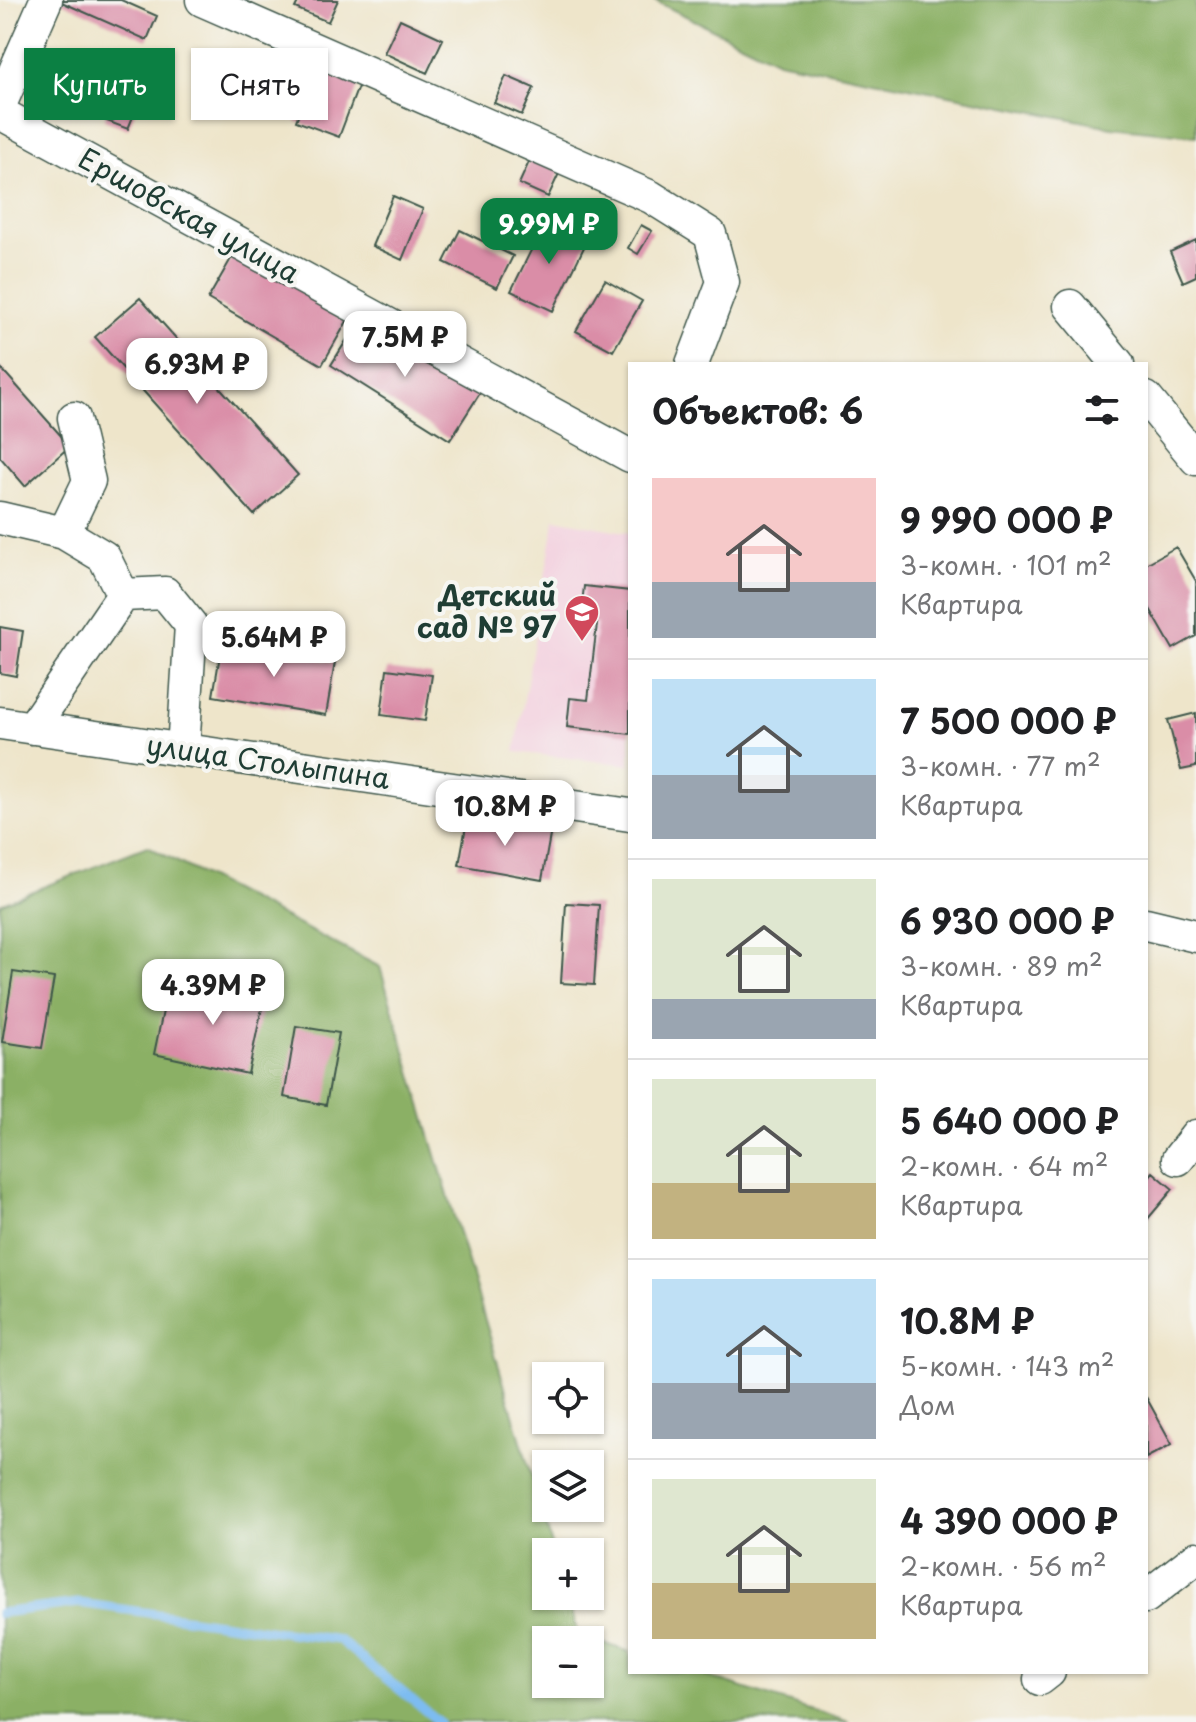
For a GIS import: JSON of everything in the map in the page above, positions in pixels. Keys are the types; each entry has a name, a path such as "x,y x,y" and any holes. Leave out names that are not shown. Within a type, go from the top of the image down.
{"street":[{"path":"0,105 46,0"},
{"path":"202,0 651,197 710,234 723,282 693,362"},
{"name":"Ершовская улица","path":"0,113 628,455"},
{"path":"1070,306 1116,362"},
{"path":"1148,400 1196,459"},
{"path":"64,533 89,481 74,418"},
{"path":"0,518 64,533 104,557 123,595"},
{"path":"123,595 165,593 191,625 183,750"},
{"path":"32,728 123,595"},
{"name":"улица Столыпина","path":"0,723 628,815"},
{"path":"1148,924 1196,936"},
{"path":"1148,1595 1196,1558"}],"shaded area":[{"name":"Детский сад № 97","path":"555,519 628,533 628,765 515,752"}],"green space":[{"path":"653,0 1196,0 1196,136 1111,127 778,61"},
{"path":"147,846 380,967 532,1478 532,1522 545,1522 550,1538 532,1538 532,1610 571,1610 576,1626 532,1626 532,1698 604,1698 604,1643 628,1651 628,1674 699,1674 849,1722 0,1722 0,904"}],"building":[{"path":"57,0 121,0 157,16 147,40"},
{"path":"299,0 338,0 328,22 295,8"},
{"path":"400,19 443,39 427,73 384,53"},
{"path":"328,72 359,84 339,137 296,121 328,120"},
{"path":"506,76 534,88 522,115 494,103"},
{"path":"104,120 132,120 128,129"},
{"path":"533,153 562,167 548,197 519,184"},
{"path":"393,196 423,209 402,260 372,246"},
{"path":"546,220 587,241 553,311 511,291"},
{"path":"641,225 652,231 638,254 628,248"},
{"path":"460,230 513,256 497,288 444,262"},
{"path":"1196,240 1196,276 1183,282 1170,252"},
{"path":"236,250 350,316 322,365 208,299"},
{"path":"605,280 642,301 613,351 576,331"},
{"path":"140,298 298,475 254,515 95,337"},
{"path":"361,317 480,393 450,440 331,365"},
{"path":"0,367 70,446 25,486 0,457"},
{"path":"1176,547 1196,581 1196,636 1173,649 1148,605 1148,563"},
{"path":"584,586 628,591 628,734 567,727 570,698 588,700 597,624 580,622"},
{"path":"0,627 23,631 16,676 0,673"},
{"path":"222,643 335,662 326,715 213,696"},
{"path":"387,669 432,675 425,721 381,715"},
{"path":"1196,713 1196,767 1181,770 1168,720"},
{"path":"468,815 551,830 542,880 459,865"},
{"path":"566,903 599,905 594,985 561,983"},
{"path":"13,972 54,978 42,1048 2,1042"},
{"path":"217,978 266,989 248,1074 154,1054 167,992 212,1001"},
{"path":"296,1026 339,1033 326,1105 284,1097"},
{"path":"1153,1172 1173,1189 1148,1219 1148,1178"},
{"path":"1148,1401 1172,1444 1148,1457"}],"waterway":[{"path":"0,1613 79,1603 339,1640 439,1722"}],"place":[{"name":"Детский сад № 97","path":"582,643"}]}
